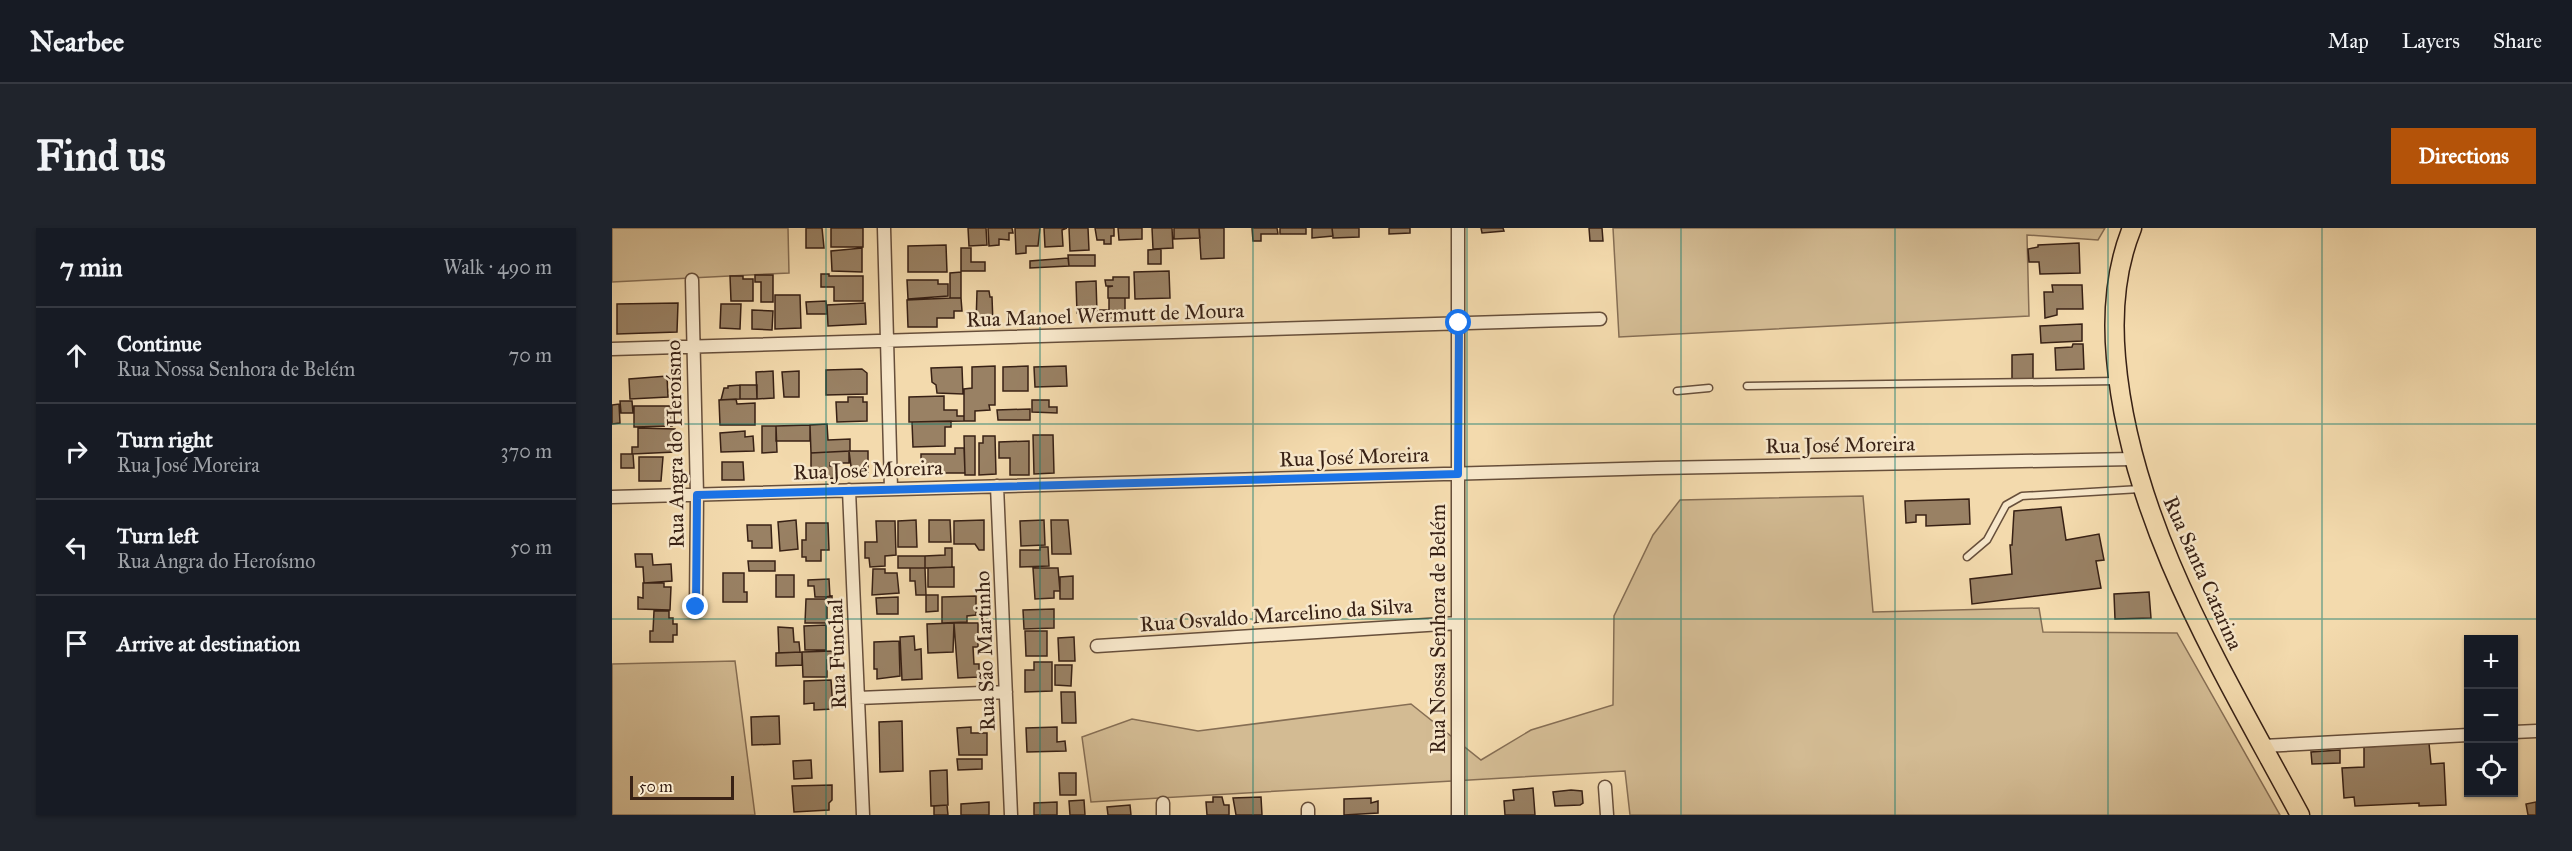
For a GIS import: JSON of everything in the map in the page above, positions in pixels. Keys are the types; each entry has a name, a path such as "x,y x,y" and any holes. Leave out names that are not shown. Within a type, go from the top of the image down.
{"main road":[{"name":"Rua Santa Catarina","path":"2132,228 2116,284 2114,331 2118,381 2132,459 2164,551 2300,815"}],"street":[{"path":"884,228 891,489"},
{"name":"Rua Nossa Senhora de Belém","path":"1458,228 1458,815"},
{"name":"Rua Angra do Heroísmo","path":"692,280 697,495 696,607"},
{"name":"Rua Manoel Wermutt de Moura","path":"612,349 1600,319"},
{"name":"Rua José Moreira","path":"612,497 1458,474 2132,459"},
{"name":"Rua São Martinho","path":"997,486 1011,815"},
{"name":"Rua Funchal","path":"849,490 863,815"},
{"name":"Rua Osvaldo Marcelino da Silva","path":"1097,646 1458,622"},
{"path":"858,698 1006,692"},
{"path":"2518,732 2536,731"},
{"path":"2263,746 2464,735"},
{"path":"1605,787 1607,815"}],"lane":[{"path":"1747,386 2118,381"},
{"path":"1677,390 1709,388"},
{"path":"1967,557 1987,540 2006,505 2022,496 2141,489"}],"shaded area":[{"path":"612,228 788,228 789,273 612,282"},
{"path":"1613,228 2105,228 2098,240 2027,235 2029,316 1619,337"},
{"path":"1863,496 1873,612 2039,608 2043,632 2177,633 2280,815 1630,815 1625,771 1091,802 1082,737 1132,719 1198,731 1411,704 1481,760 1531,730 1613,705 1614,616 1653,535 1680,500"},
{"path":"735,661 755,815 612,815 612,664"}],"building":[{"path":"806,228 822,228 824,248 806,248"},
{"path":"831,228 863,228 863,247 831,247"},
{"path":"968,228 986,228 987,245 969,246"},
{"path":"988,228 1012,228 1013,233 1009,233 1009,240 999,239 999,245 989,246"},
{"path":"1015,228 1040,228 1038,246 1026,246 1026,253 1016,254"},
{"path":"1044,228 1067,228 1062,230 1063,246 1045,247"},
{"path":"1069,228 1088,228 1089,250 1070,251"},
{"path":"1095,228 1114,228 1111,244 1104,244 1104,240 1097,240"},
{"path":"1118,228 1142,228 1142,239 1119,240"},
{"path":"1152,228 1172,228 1173,248 1153,249"},
{"path":"1174,228 1199,228 1200,238 1174,239"},
{"path":"1199,228 1224,228 1224,258 1201,259"},
{"path":"1252,228 1277,228 1278,234 1261,234 1261,241 1253,241"},
{"path":"1280,228 1306,228 1306,234 1280,234"},
{"path":"1312,228 1332,228 1333,236 1312,238"},
{"path":"1332,228 1359,228 1359,237 1333,238"},
{"path":"1389,228 1410,228 1410,233 1389,234"},
{"path":"1481,228 1503,228 1504,231 1482,233"},
{"path":"1589,228 1602,228 1603,241 1590,241"},
{"path":"2079,243 2080,273 2040,274 2039,262 2029,262 2028,249 2038,247 2038,245"},
{"path":"946,245 947,272 908,272 908,246"},
{"path":"862,248 862,272 832,271 831,251"},
{"path":"961,248 971,248 971,262 985,262 985,271 961,271"},
{"path":"1161,249 1161,264 1148,264 1148,250"},
{"path":"1068,255 1095,255 1095,266 1069,266"},
{"path":"1068,258 1069,266 1030,268 1030,261"},
{"path":"1169,271 1170,298 1135,299 1134,272"},
{"path":"961,272 961,298 950,298 950,273"},
{"path":"821,274 863,276 863,301 834,301 834,287 821,287"},
{"path":"755,275 773,275 773,302 761,302 761,282 755,282"},
{"path":"730,276 753,279 753,301 731,301"},
{"path":"1113,277 1129,277 1129,298 1108,298 1108,287 1113,286 1106,286 1105,280 1113,280"},
{"path":"907,280 938,280 938,284 948,284 948,296 908,299"},
{"path":"1096,281 1097,312 1077,313 1076,282"},
{"path":"2052,285 2082,285 2083,309 2057,309 2057,315 2045,318 2044,292 2053,292"},
{"path":"977,291 989,291 992,297 993,324 976,324"},
{"path":"775,295 800,295 801,328 775,329"},
{"path":"961,298 962,311 954,311 954,318 937,318 937,327 908,327 907,300"},
{"path":"1109,298 1125,298 1125,320 1100,320 1100,310 1109,310"},
{"path":"826,301 827,314 807,314 806,302"},
{"path":"678,303 677,332 617,334 617,304"},
{"path":"865,303 866,324 828,326 827,305"},
{"path":"721,304 741,304 740,329 720,328"},
{"path":"752,310 773,311 772,330 752,329"},
{"path":"2082,324 2082,341 2041,343 2040,326"},
{"path":"2073,344 2083,344 2084,369 2056,370 2055,348 2072,347"},
{"path":"2033,354 2033,379 2012,380 2012,355"},
{"path":"995,366 995,405 989,405 990,410 975,411 975,421 964,421 964,389 972,388 972,367"},
{"path":"1028,366 1028,391 1003,391 1003,367"},
{"path":"1066,366 1067,386 1035,387 1034,367"},
{"path":"962,367 963,394 937,393 936,385 932,382 931,368"},
{"path":"862,369 867,373 867,394 826,395 826,370"},
{"path":"773,371 774,398 757,399 756,372"},
{"path":"799,371 799,397 784,397 782,372"},
{"path":"667,376 668,397 630,399 629,379"},
{"path":"740,385 757,385 757,399 740,399"},
{"path":"740,385 740,399 721,400 724,388"},
{"path":"944,396 944,410 957,410 957,416 964,416 964,421 909,422 909,397"},
{"path":"848,397 863,397 863,402 867,402 867,421 837,422 836,402 848,402"},
{"path":"736,399 737,404 755,403 755,425 720,425 719,400"},
{"path":"1032,400 1049,400 1049,407 1057,407 1057,413 1032,412"},
{"path":"620,401 632,401 633,413 621,413"},
{"path":"619,404 620,423 612,424 612,405"},
{"path":"634,406 672,406 672,426 634,427"},
{"path":"1030,409 1030,420 998,420 997,410"},
{"path":"951,421 951,427 945,427 945,446 913,447 912,422"},
{"path":"827,424 828,440 850,439 850,451 811,453 810,425"},
{"path":"810,425 810,441 776,441 776,426"},
{"path":"762,426 776,426 777,452 762,453"},
{"path":"638,428 675,429 675,452 632,454 632,447 638,447"},
{"path":"745,431 745,437 753,436 754,451 721,452 720,433"},
{"path":"1033,435 1053,435 1054,473 1034,474"},
{"path":"964,436 975,436 975,475 965,475"},
{"path":"983,436 995,436 996,474 979,475 979,443 983,443"},
{"path":"1029,441 1029,475 1010,475 1010,458 999,458 999,442"},
{"path":"955,448 964,448 965,473 921,473 921,454 955,454"},
{"path":"849,451 868,451 868,474 852,474"},
{"path":"849,451 849,463 830,463 830,466 839,466 839,478 811,479 811,453"},
{"path":"621,454 633,454 634,468 621,468"},
{"path":"639,457 663,457 661,481 639,481"},
{"path":"722,462 743,462 744,480 722,480"},
{"path":"1969,499 1970,524 1926,526 1926,515 1916,515 1916,522 1906,523 1905,501"},
{"path":"2061,507 2066,540 2099,534 2104,560 2096,561 2101,588 1972,604 1970,579 2012,574 2010,545 2012,545 2014,511"},
{"path":"796,520 798,549 780,551 778,522"},
{"path":"916,520 917,547 898,547 898,521"},
{"path":"929,520 950,520 951,542 929,542"},
{"path":"984,520 984,550 979,550 975,544 954,544 954,521"},
{"path":"1044,520 1045,545 1021,546 1020,521"},
{"path":"1051,520 1068,520 1071,554 1052,554"},
{"path":"876,521 895,521 896,555 885,556 885,566 870,567 869,558 865,558 865,542 877,542"},
{"path":"806,523 828,523 829,550 821,550 821,561 806,561 806,557 802,557 802,540 806,540"},
{"path":"747,525 771,525 772,548 752,548 752,541 748,541"},
{"path":"1040,547 1048,547 1049,566 1020,567 1020,550 1040,550"},
{"path":"945,548 952,548 952,567 925,568 925,556 945,555"},
{"path":"635,554 652,554 653,565 671,564 672,581 644,583 643,567 636,567"},
{"path":"898,556 925,556 925,568 898,568"},
{"path":"748,561 775,561 775,571 749,571"},
{"path":"954,567 954,587 928,587 928,568"},
{"path":"910,568 925,568 926,595 916,595 915,581 910,581"},
{"path":"1033,568 1058,568 1060,591 1054,591 1054,598 1035,599"},
{"path":"873,569 885,569 885,573 897,573 899,593 872,595"},
{"path":"723,573 744,573 744,592 747,592 747,602 723,602"},
{"path":"776,575 794,575 794,597 776,597"},
{"path":"1073,576 1073,599 1060,599 1060,577"},
{"path":"829,579 830,597 815,597 814,586 808,586 808,580"},
{"path":"643,583 664,583 664,587 671,587 670,610 638,609 638,597 643,598"},
{"path":"2149,592 2151,618 2115,619 2114,594"},
{"path":"926,595 938,595 938,611 926,612"},
{"path":"832,596 832,601 827,601 827,623 805,623 806,599 826,599"},
{"path":"976,596 976,615 967,616 967,622 942,623 942,597"},
{"path":"898,597 898,614 877,614 876,598"},
{"path":"1054,609 1054,628 1024,629 1023,610"},
{"path":"654,611 669,611 669,618 673,618 673,624 677,624 677,635 673,635 673,642 650,642"},
{"path":"954,623 953,652 928,653 927,624"},
{"path":"954,623 978,623 978,647 973,647 974,664 979,664 979,677 958,678"},
{"path":"826,625 826,650 805,650 804,626"},
{"path":"778,627 793,628 794,642 799,642 800,652 779,653"},
{"path":"1025,631 1047,631 1047,656 1026,656"},
{"path":"914,636 915,650 921,649 922,679 902,680 900,637"},
{"path":"1074,637 1075,661 1059,661 1058,638"},
{"path":"899,641 900,676 877,679 877,669 874,669 874,642"},
{"path":"833,651 833,660 827,660 827,677 803,677 802,652"},
{"path":"802,652 802,665 776,666 776,653"},
{"path":"1034,662 1052,662 1052,691 1025,692 1025,670 1034,670"},
{"path":"1055,665 1072,665 1071,686 1055,685"},
{"path":"831,680 833,709 814,710 814,703 804,704 804,681"},
{"path":"1061,692 1075,692 1076,723 1062,723"},
{"path":"779,716 780,744 752,745 751,717"},
{"path":"902,721 903,771 880,772 879,722"},
{"path":"971,727 971,733 987,733 987,755 959,755 957,728"},
{"path":"1057,727 1057,742 1065,741 1066,751 1027,752 1026,728"},
{"path":"2429,743 2431,764 2444,763 2446,805 2419,806 2419,803 2355,806 2354,797 2344,798 2342,768 2364,767 2364,747"},
{"path":"2340,750 2340,763 2312,764 2311,752"},
{"path":"957,759 982,759 982,769 958,770"},
{"path":"811,760 812,778 794,779 793,761"},
{"path":"947,770 948,805 931,806 930,771"},
{"path":"1059,773 1076,773 1076,795 1060,795"},
{"path":"832,785 829,810 794,812 792,786"},
{"path":"1533,788 1535,815 1505,815 1504,801 1514,800 1513,790"},
{"path":"1582,791 1583,803 1555,806 1553,792"},
{"path":"1213,797 1222,797 1224,805 1229,805 1229,815 1207,815 1206,802 1213,802"},
{"path":"1261,797 1262,815 1236,815 1233,798"},
{"path":"1371,798 1371,803 1378,801 1378,813 1344,815 1344,799"},
{"path":"1084,800 1085,815 1070,815 1069,801"},
{"path":"989,802 989,815 961,815 961,804"},
{"path":"1057,802 1057,815 1034,815 1034,803"},
{"path":"2536,802 2536,815 2528,815 2526,804"},
{"path":"947,805 948,815 934,815 934,806"},
{"path":"1130,805 1131,815 1108,815 1107,807"}],"route":[{"path":"696,607 697,495 1458,474 1459,323"}]}
